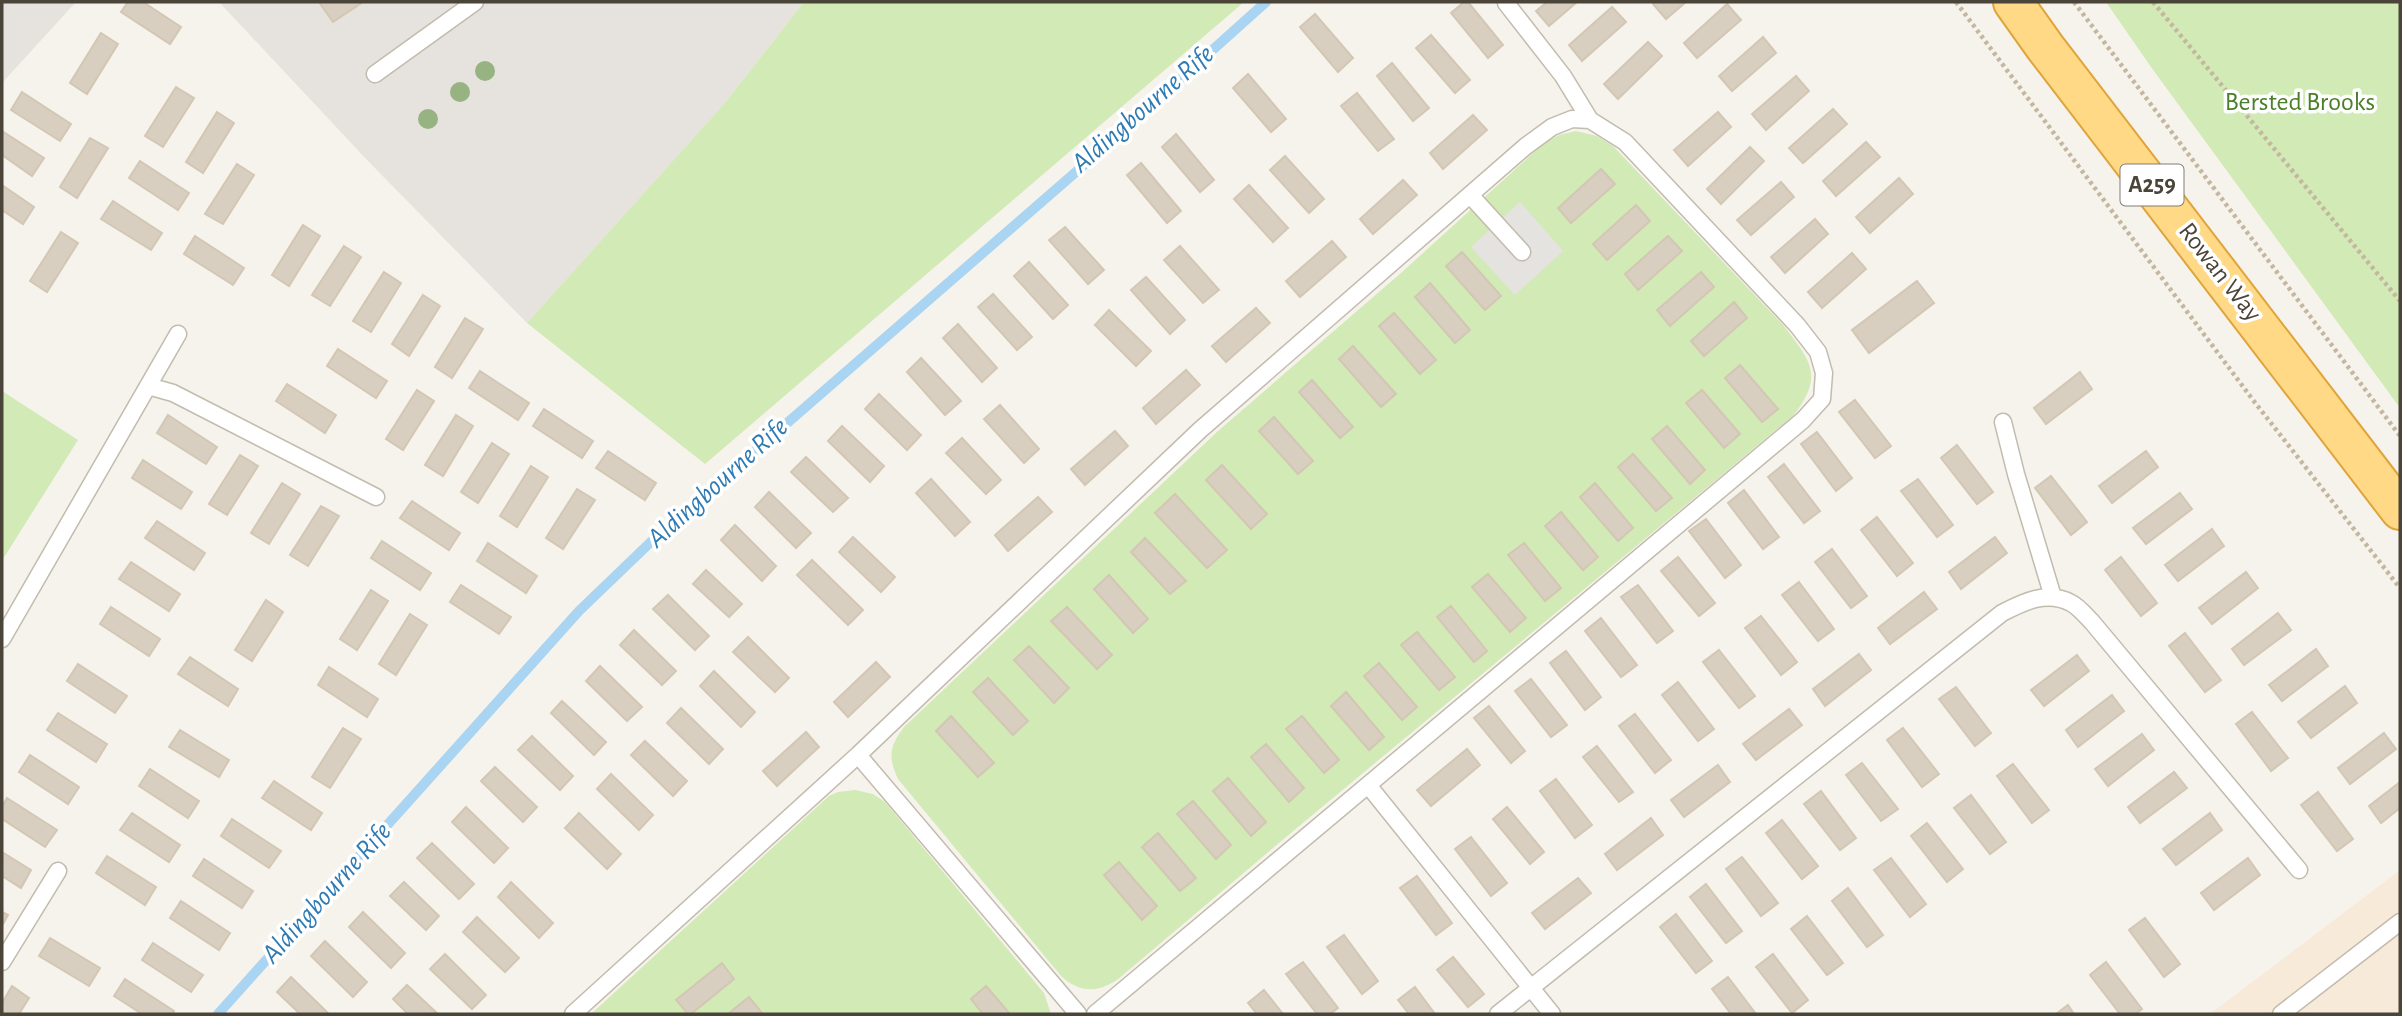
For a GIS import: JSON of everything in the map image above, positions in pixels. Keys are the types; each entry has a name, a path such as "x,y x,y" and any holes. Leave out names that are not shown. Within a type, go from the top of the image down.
{"highway":[{"name":"Rowan Way","path":"2013,2 2400,509"}],"lane":[{"path":"375,74 475,2"},
{"path":"1095,1014 1803,420 1822,399 1824,373 1818,352 1797,325 1625,142 1590,120 1563,76 1506,3"},
{"path":"573,1014 858,755 1200,430 1526,146 1552,127 1572,120 1590,120"},
{"path":"1471,196 1522,252"},
{"path":"2,639 178,334"},
{"path":"148,386 173,393 376,497"},
{"path":"2003,422 2053,597"},
{"path":"1498,1014 2002,613 2029,599 2053,597 2072,603 2092,622 2299,870"},
{"path":"858,755 1078,1014"},
{"path":"1368,785 1552,1014"},
{"path":"2,962 58,870"},
{"path":"2281,1014 2400,922"}],"path":[{"path":"1956,2 2253,400 2400,589"},
{"path":"2074,2 2400,436"},
{"path":"2153,2 2400,301"}],"shaded area":[{"path":"2,2 76,2 2,83"},
{"path":"219,2 804,2 724,104 527,323 368,161"},
{"path":"1520,202 1563,251 1515,295 1471,247"},
{"path":"2400,870 2400,1014 2210,1014"}],"green space":[{"path":"804,2 1244,2 705,464 527,323 724,104"},
{"name":"Bersted Brooks","path":"2106,2 2400,2 2400,408 2151,67"},
{"path":"1576,131 1597,136 1613,146 1783,325 1801,349 1811,369 1809,390 1803,402 1793,416 1117,980 1095,989 1082,988 1068,982 898,779 892,752 899,734 1218,431 1401,273 1543,144 1559,135"},
{"path":"2,391 78,440 3,559 2,558"},
{"path":"855,790 873,794 885,802 1044,993 1051,1014 591,1014 829,796"}],"building":[{"path":"128,2 143,2 181,27 170,44 121,12"},
{"path":"319,2 363,2 333,22"},
{"path":"1464,2 1468,2 1503,45 1488,58 1451,13"},
{"path":"1547,2 1577,2 1549,26 1536,11"},
{"path":"1686,2 1666,19 1653,4"},
{"path":"1727,4 1741,20 1697,58 1684,43"},
{"path":"1612,7 1626,22 1582,61 1569,45"},
{"path":"1315,14 1353,58 1338,72 1300,27"},
{"path":"101,33 118,44 87,94 70,83"},
{"path":"1431,35 1470,80 1455,93 1416,48"},
{"path":"1763,37 1776,53 1732,91 1719,76"},
{"path":"1648,42 1662,56 1618,99 1604,84"},
{"path":"1392,63 1429,108 1413,121 1377,76"},
{"path":"1248,74 1286,119 1271,132 1233,88"},
{"path":"1796,76 1809,91 1766,130 1752,114"},
{"path":"176,87 194,98 163,147 145,136"},
{"path":"22,92 71,124 60,141 11,110"},
{"path":"1357,93 1394,139 1378,151 1341,106"},
{"path":"1833,109 1847,124 1803,163 1789,148"},
{"path":"217,112 234,123 203,173 186,162"},
{"path":"1718,112 1731,127 1688,166 1674,150"},
{"path":"1473,115 1487,130 1443,169 1430,153"},
{"path":"2,131 44,158 32,176 2,155"},
{"path":"1176,134 1214,180 1200,192 1162,147"},
{"path":"90,138 108,148 77,198 60,187"},
{"path":"1866,142 1880,157 1836,196 1823,181"},
{"path":"1750,147 1764,161 1721,204 1707,189"},
{"path":"1285,156 1324,199 1309,213 1270,170"},
{"path":"140,161 189,193 178,210 129,178"},
{"path":"1141,163 1181,211 1167,223 1127,175"},
{"path":"237,164 254,175 223,224 205,214"},
{"path":"1601,169 1615,184 1571,223 1558,208"},
{"path":"1899,178 1913,194 1870,233 1856,217"},
{"path":"1403,180 1417,195 1373,234 1360,219"},
{"path":"1781,182 1794,197 1751,235 1737,220"},
{"path":"2,185 34,207 23,224 2,210"},
{"path":"1249,185 1288,228 1273,242 1234,199"},
{"path":"113,201 162,233 151,250 101,219"},
{"path":"1636,205 1650,221 1607,260 1593,244"},
{"path":"1815,219 1828,234 1785,273 1771,257"},
{"path":"303,225 320,236 289,286 272,275"},
{"path":"1065,227 1104,270 1088,284 1049,240"},
{"path":"61,232 78,243 47,292 30,281"},
{"path":"195,236 244,268 233,285 184,254"},
{"path":"1668,236 1682,251 1638,290 1625,274"},
{"path":"1332,241 1346,257 1300,297 1286,281"},
{"path":"344,246 361,257 330,306 312,295"},
{"path":"1180,246 1219,290 1203,303 1164,260"},
{"path":"1462,252 1501,296 1485,310 1446,266"},
{"path":"1852,253 1866,269 1822,308 1808,292"},
{"path":"1029,262 1068,305 1053,319 1014,276"},
{"path":"384,272 401,283 371,332 353,321"},
{"path":"1701,272 1714,287 1670,326 1657,310"},
{"path":"1146,277 1185,320 1170,334 1131,290"},
{"path":"1917,281 1934,303 1869,353 1852,330"},
{"path":"1430,283 1470,330 1455,343 1415,297"},
{"path":"993,294 1032,337 1017,350 978,307"},
{"path":"423,295 440,306 409,356 392,344"},
{"path":"1734,302 1747,318 1704,356 1691,341"},
{"path":"1256,308 1270,323 1226,362 1212,346"},
{"path":"1109,310 1151,351 1136,366 1095,325"},
{"path":"1394,313 1436,360 1420,374 1379,326"},
{"path":"465,318 483,329 452,378 435,367"},
{"path":"958,324 997,368 982,382 943,338"},
{"path":"1353,346 1396,394 1381,407 1339,359"},
{"path":"338,349 387,381 376,398 327,366"},
{"path":"921,358 961,401 945,415 907,372"},
{"path":"1740,365 1778,409 1762,422 1725,378"},
{"path":"1186,370 1200,385 1156,424 1143,408"},
{"path":"480,371 529,403 518,420 469,388"},
{"path":"2080,372 2092,389 2046,424 2034,408"},
{"path":"1312,380 1353,427 1340,438 1299,392"},
{"path":"287,384 336,415 325,433 276,401"},
{"path":"417,390 434,401 403,450 386,439"},
{"path":"1702,390 1740,434 1724,448 1686,403"},
{"path":"879,394 921,435 907,450 865,409"},
{"path":"1855,400 1891,446 1875,458 1839,412"},
{"path":"1000,405 1039,449 1024,463 984,419"},
{"path":"544,409 593,441 582,458 533,426"},
{"path":"168,415 217,447 206,464 157,433"},
{"path":"456,415 473,426 443,476 425,465"},
{"path":"1274,417 1313,461 1298,474 1259,431"},
{"path":"842,426 884,466 870,482 828,441"},
{"path":"1667,426 1705,470 1690,484 1652,439"},
{"path":"1115,431 1128,446 1085,485 1071,469"},
{"path":"1817,432 1852,478 1836,491 1801,444"},
{"path":"962,438 1001,480 986,494 946,453"},
{"path":"492,443 509,454 478,503 461,492"},
{"path":"1957,445 1993,492 1977,504 1941,458"},
{"path":"608,451 656,483 645,500 596,468"},
{"path":"2146,451 2158,467 2112,503 2099,486"},
{"path":"1633,454 1672,498 1656,511 1618,467"},
{"path":"240,455 258,466 227,515 209,504"},
{"path":"806,457 848,498 833,512 791,472"},
{"path":"143,460 192,492 181,509 132,478"},
{"path":"1784,464 1820,511 1804,523 1768,477"},
{"path":"1222,465 1267,514 1251,529 1206,480"},
{"path":"531,466 548,477 517,527 500,516"},
{"path":"2051,476 2087,522 2071,535 2035,488"},
{"path":"931,479 970,522 955,536 916,493"},
{"path":"1918,479 1953,525 1937,537 1901,491"},
{"path":"282,483 300,494 269,544 251,533"},
{"path":"1595,483 1633,528 1618,541 1580,497"},
{"path":"577,489 595,500 563,549 546,538"},
{"path":"1744,490 1779,537 1763,549 1728,503"},
{"path":"769,492 811,533 796,548 755,507"},
{"path":"2180,493 2192,509 2146,544 2133,528"},
{"path":"1175,494 1227,550 1207,568 1155,513"},
{"path":"1038,497 1052,512 1008,551 995,535"},
{"path":"412,501 460,533 449,550 400,518"},
{"path":"321,506 339,516 308,566 290,555"},
{"path":"1561,512 1598,557 1583,570 1545,526"},
{"path":"1877,517 1913,563 1897,576 1861,530"},
{"path":"1706,519 1741,565 1725,578 1689,531"},
{"path":"157,521 205,553 194,570 145,538"},
{"path":"735,525 776,566 762,581 721,540"},
{"path":"2212,529 2224,546 2178,581 2165,565"},
{"path":"853,537 895,577 881,592 839,552"},
{"path":"1995,537 2007,553 1961,589 1949,572"},
{"path":"1145,538 1186,581 1170,594 1131,552"},
{"path":"382,541 431,573 420,590 371,558"},
{"path":"488,543 537,576 526,593 477,561"},
{"path":"1524,543 1561,588 1545,601 1508,555"},
{"path":"1832,549 1867,596 1851,608 1815,562"},
{"path":"1678,557 1715,603 1699,616 1661,571"},
{"path":"2121,557 2157,603 2141,616 2105,570"},
{"path":"812,560 863,610 848,625 797,575"},
{"path":"131,562 180,594 169,611 119,579"},
{"path":"706,570 742,604 729,617 693,584"},
{"path":"2246,572 2258,588 2212,624 2199,608"},
{"path":"1488,574 1526,618 1510,632 1472,587"},
{"path":"1109,575 1148,619 1133,633 1094,589"},
{"path":"1799,582 1834,629 1818,641 1782,595"},
{"path":"461,585 511,617 499,634 450,602"},
{"path":"1638,585 1673,631 1657,643 1621,597"},
{"path":"371,590 388,601 357,650 340,639"},
{"path":"1924,592 1937,609 1890,644 1878,628"},
{"path":"668,595 709,636 695,650 653,609"},
{"path":"266,600 283,612 252,661 235,650"},
{"path":"1451,606 1487,651 1474,662 1437,617"},
{"path":"111,607 160,639 149,656 100,624"},
{"path":"1067,607 1112,655 1097,669 1051,621"},
{"path":"2278,613 2291,630 2244,665 2232,649"},
{"path":"410,614 427,625 396,675 379,664"},
{"path":"1761,616 1797,662 1781,675 1745,628"},
{"path":"1601,618 1637,665 1621,677 1585,631"},
{"path":"634,630 676,671 662,685 620,645"},
{"path":"1417,632 1455,677 1439,690 1401,645"},
{"path":"2185,633 2221,680 2205,692 2169,646"},
{"path":"748,637 789,678 775,692 733,652"},
{"path":"1029,646 1069,688 1054,703 1014,660"},
{"path":"2316,649 2328,666 2282,701 2269,685"},
{"path":"1719,650 1755,696 1739,708 1703,662"},
{"path":"1566,651 1601,697 1585,710 1550,663"},
{"path":"1859,654 1871,670 1825,706 1813,689"},
{"path":"2077,655 2089,671 2044,706 2031,690"},
{"path":"190,657 238,689 228,706 178,674"},
{"path":"876,662 890,677 848,717 834,702"},
{"path":"1379,663 1417,707 1402,720 1364,676"},
{"path":"78,664 127,696 115,713 67,681"},
{"path":"600,666 642,707 627,721 586,681"},
{"path":"329,667 378,699 367,717 318,685"},
{"path":"714,671 755,712 741,727 700,686"},
{"path":"988,678 1028,721 1013,735 973,692"},
{"path":"1531,679 1567,725 1551,737 1515,691"},
{"path":"1678,682 1714,729 1698,741 1662,695"},
{"path":"2345,686 2357,703 2311,738 2298,722"},
{"path":"1956,687 1991,733 1975,746 1939,699"},
{"path":"1346,692 1384,737 1369,750 1331,706"},
{"path":"2112,695 2124,711 2078,747 2066,730"},
{"path":"562,701 606,742 594,755 551,713"},
{"path":"1489,706 1525,751 1511,763 1474,718"},
{"path":"681,708 723,749 709,764 667,723"},
{"path":"1789,709 1802,725 1756,760 1743,744"},
{"path":"2252,712 2288,758 2271,771 2236,724"},
{"path":"58,713 107,744 96,762 47,730"},
{"path":"1635,714 1671,760 1655,773 1619,726"},
{"path":"951,716 994,763 978,777 936,731"},
{"path":"1302,716 1339,760 1324,773 1286,729"},
{"path":"343,728 361,739 330,788 312,777"},
{"path":"1903,728 1939,774 1922,787 1887,740"},
{"path":"180,730 229,760 219,777 169,747"},
{"path":"806,732 819,747 777,786 763,771"},
{"path":"2384,733 2396,749 2350,784 2338,768"},
{"path":"2142,734 2154,750 2108,786 2095,769"},
{"path":"532,736 573,776 560,790 518,750"},
{"path":"645,741 687,781 673,796 631,755"},
{"path":"1266,744 1304,788 1289,802 1251,757"},
{"path":"1597,746 1633,792 1619,802 1583,757"},
{"path":"1467,749 1480,765 1431,806 1417,790"},
{"path":"30,755 79,787 68,804 19,772"},
{"path":"1862,763 1898,809 1881,821 1846,775"},
{"path":"2013,764 2049,810 2032,823 1997,776"},
{"path":"1718,765 1730,782 1684,817 1671,800"},
{"path":"495,767 537,807 523,822 481,781"},
{"path":"150,769 199,801 188,818 139,786"},
{"path":"2174,772 2187,788 2140,823 2128,807"},
{"path":"611,774 653,815 639,830 597,789"},
{"path":"1228,778 1266,822 1251,836 1213,791"},
{"path":"1556,779 1592,825 1575,838 1540,791"},
{"path":"274,781 322,813 311,830 262,798"},
{"path":"2400,782 2400,808 2381,823 2369,806"},
{"path":"1821,791 1856,838 1840,850 1804,804"},
{"path":"2318,792 2353,839 2337,851 2301,805"},
{"path":"1971,795 2006,842 1990,854 1954,808"},
{"path":"7,798 57,830 45,847 2,819 2,807"},
{"path":"1193,801 1231,845 1216,859 1177,814"},
{"path":"466,807 508,848 494,863 452,822"},
{"path":"1507,807 1544,852 1530,864 1493,819"},
{"path":"132,813 180,845 169,862 120,830"},
{"path":"579,813 621,854 607,869 565,828"},
{"path":"2210,813 2222,830 2176,865 2163,849"},
{"path":"1651,818 1663,835 1617,870 1605,854"},
{"path":"232,819 281,851 269,868 221,836"},
{"path":"1782,820 1818,866 1802,879 1766,833"},
{"path":"1927,823 1963,869 1947,882 1911,836"},
{"path":"1158,833 1196,878 1180,891 1142,847"},
{"path":"1471,837 1507,883 1491,896 1455,849"},
{"path":"432,843 474,884 459,899 417,858"},
{"path":"2,852 31,870 21,888 2,876"},
{"path":"107,856 156,887 145,905 96,873"},
{"path":"1742,857 1778,903 1761,916 1726,869"},
{"path":"1891,858 1926,904 1910,917 1874,870"},
{"path":"2248,858 2260,875 2214,910 2201,893"},
{"path":"204,859 253,891 242,908 193,876"},
{"path":"1119,862 1157,906 1142,920 1104,875"},
{"path":"1417,876 1452,923 1436,935 1400,888"},
{"path":"1578,878 1591,893 1545,929 1532,913"},
{"path":"404,882 439,916 426,930 390,896"},
{"path":"511,882 553,923 539,938 498,897"},
{"path":"1706,884 1742,931 1726,943 1690,897"},
{"path":"1848,888 1883,935 1867,947 1832,901"},
{"path":"181,901 230,933 219,950 170,918"},
{"path":"2,912 8,915 2,926"},
{"path":"363,912 405,953 391,968 349,927"},
{"path":"1676,914 1712,961 1696,973 1660,927"},
{"path":"1807,916 1843,963 1827,975 1791,929"},
{"path":"477,917 519,958 505,972 463,932"},
{"path":"2145,918 2180,964 2164,977 2129,930"},
{"path":"1344,935 1378,981 1362,994 1327,947"},
{"path":"50,938 100,968 89,986 39,956"},
{"path":"325,941 367,982 353,997 311,956"},
{"path":"153,943 203,975 191,992 142,960"},
{"path":"445,954 486,995 472,1009 430,969"},
{"path":"1773,954 1808,1000 1792,1013 1756,967"},
{"path":"1453,957 1484,994 1468,1007 1437,970"},
{"path":"1303,962 1338,1008 1330,1014 1317,1014 1286,974"},
{"path":"2106,962 2142,1009 2135,1014 2120,1014 2090,975"},
{"path":"722,963 734,979 688,1014 676,1000"},
{"path":"291,977 329,1014 300,1014 277,992"},
{"path":"1728,977 1756,1014 1731,1014 1712,989"},
{"path":"125,979 174,1011 172,1014 142,1014 114,996"},
{"path":"407,985 438,1014 408,1014 393,999"},
{"path":"12,986 29,998 19,1014 2,1014 2,1003"},
{"path":"986,986 1010,1014 983,1014 971,999"},
{"path":"1415,987 1435,1014 1409,1014 1398,1000"},
{"path":"1264,990 1283,1014 1257,1014 1248,1003"},
{"path":"749,997 762,1013 728,1014"},
{"path":"2068,1005 2074,1014 2056,1014"}],"waterway":[{"name":"Aldingbourne Rife","path":"218,1014 579,611 657,536 1092,158 1266,2"}]}
